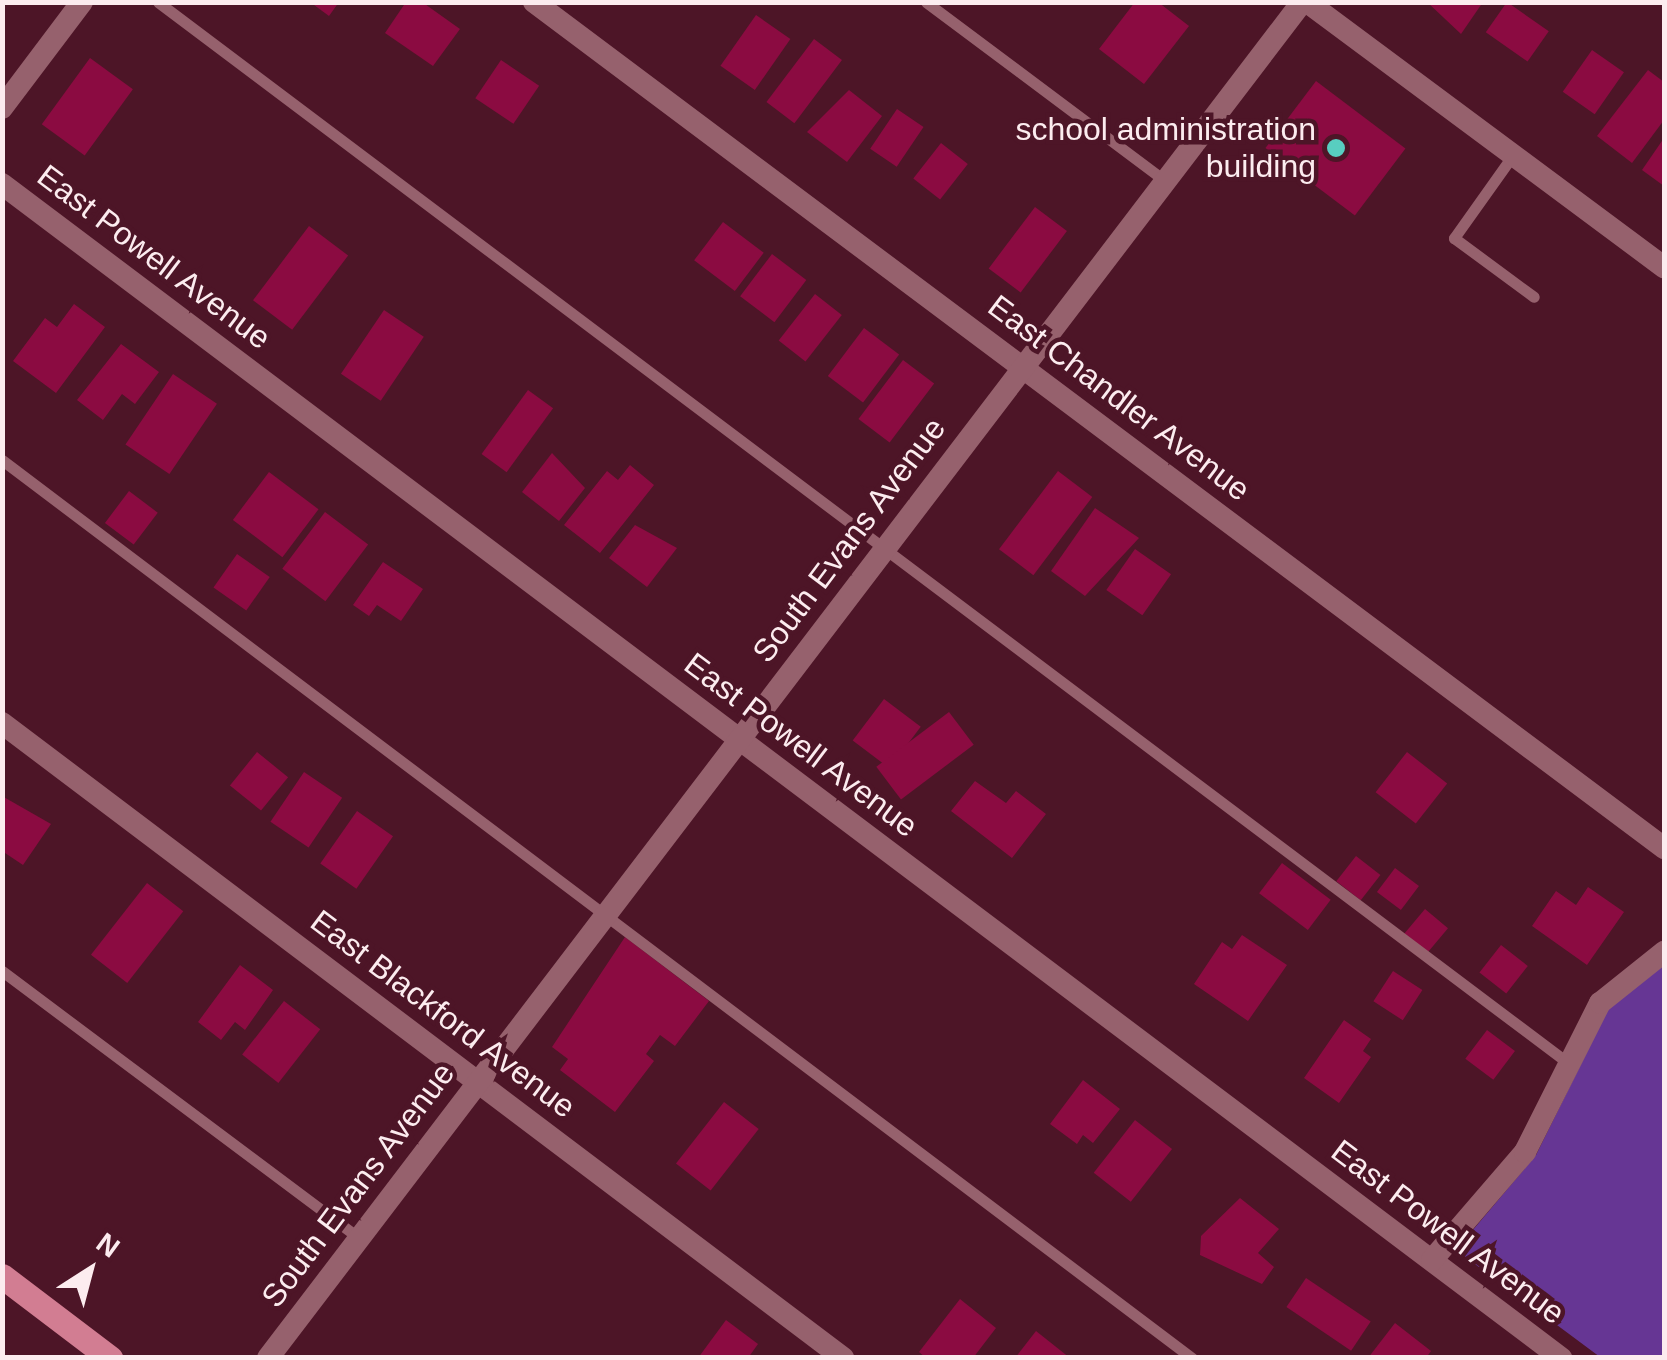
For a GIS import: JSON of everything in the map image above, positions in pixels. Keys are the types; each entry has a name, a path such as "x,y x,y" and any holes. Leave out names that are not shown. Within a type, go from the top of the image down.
{"street":[{"path":"2,108 82,2"},
{"name":"East Chandler Avenue","path":"534,2 1664,848"},
{"path":"1305,2 1664,266"},
{"name":"South Evans Avenue","path":"268,1358 1165,180 1305,2"},
{"name":"East Powell Avenue","path":"2,184 1561,1358"},
{"name":"East Blackford Avenue","path":"2,723 843,1358"},
{"path":"1432,1260 1525,1152 1600,1002 1664,952"},
{"path":"2,1276 110,1358"}],"lane":[{"path":"158,2 881,552 1568,1063"},
{"path":"926,2 1165,180"},
{"path":"1513,155 1454,238 1534,297"},
{"path":"2,460 1192,1358"},
{"path":"2,970 359,1238"}],"shaded area":[{"path":"1664,960 1664,1357 1600,1357 1456,1250 1536,1155 1612,1001"}],"building":[{"path":"310,2 339,2 329,16"},
{"path":"406,2 422,2 460,29 433,66 385,33"},
{"path":"1135,2 1158,2 1189,26 1144,84 1099,49"},
{"path":"1427,2 1483,2 1461,34"},
{"path":"1507,2 1549,31 1528,62 1486,32"},
{"path":"756,15 790,39 755,90 720,66"},
{"path":"814,39 842,60 794,123 766,102"},
{"path":"1592,50 1624,72 1595,114 1563,92"},
{"path":"90,58 133,89 85,155 42,124"},
{"path":"501,60 539,86 513,124 475,98"},
{"path":"1648,70 1664,82 1664,120 1632,163 1597,136"},
{"name":"school administration building","path":"1316,81 1405,148 1355,215 1265,148"},
{"path":"849,90 882,116 847,162 807,132"},
{"path":"897,109 924,127 897,167 870,149"},
{"path":"1664,138 1664,186 1642,170"},
{"path":"941,143 968,164 940,199 913,178"},
{"path":"1035,207 1067,231 1021,293 989,268"},
{"path":"723,222 764,253 735,291 694,260"},
{"path":"309,226 348,255 292,330 253,300"},
{"path":"772,254 806,280 774,322 740,296"},
{"path":"815,294 842,315 805,361 779,340"},
{"path":"74,304 105,327 56,393 13,361 45,318 57,327"},
{"path":"384,310 424,337 381,401 341,374"},
{"path":"864,328 899,354 863,402 828,376"},
{"path":"121,344 159,372 135,404 122,394 103,420 77,400"},
{"path":"903,360 934,383 890,443 858,419"},
{"path":"173,374 217,404 169,474 125,444"},
{"path":"528,390 553,408 507,472 482,454"},
{"path":"552,453 585,488 559,521 522,492"},
{"path":"630,465 654,485 600,553 564,525 607,471 618,480"},
{"path":"1058,471 1092,497 1033,575 999,549"},
{"path":"269,472 319,509 282,557 233,520"},
{"path":"129,491 158,513 134,545 105,523"},
{"path":"1095,508 1139,538 1085,596 1051,571"},
{"path":"325,512 368,544 325,601 282,569"},
{"path":"635,525 677,548 647,587 609,558"},
{"path":"1135,549 1171,574 1142,615 1106,590"},
{"path":"237,554 270,577 246,611 213,588"},
{"path":"383,562 423,589 401,621 377,605 369,616 353,605"},
{"path":"884,699 921,727 889,768 853,741"},
{"path":"949,712 974,745 901,800 876,767"},
{"path":"257,752 288,777 261,811 230,785"},
{"path":"1407,752 1447,783 1416,824 1376,792"},
{"path":"304,772 342,798 309,847 270,822"},
{"path":"975,781 1006,803 1016,791 1046,814 1012,858 951,811"},
{"path":"2,796 51,824 23,865 2,851"},
{"path":"357,811 393,836 356,889 320,863"},
{"path":"1356,856 1380,875 1361,900 1336,881"},
{"path":"1282,863 1331,900 1308,930 1259,893"},
{"path":"1395,868 1419,886 1401,910 1377,892"},
{"path":"147,883 183,911 127,983 91,955"},
{"path":"1588,887 1624,912 1587,965 1532,926 1556,891 1576,905"},
{"path":"1425,909 1448,928 1427,953 1404,934"},
{"path":"1242,935 1287,965 1248,1021 1194,984 1222,942 1232,949"},
{"path":"625,937 709,1001 675,1046 660,1035 646,1054 654,1061 615,1112 560,1070 568,1059 552,1047"},
{"path":"1501,945 1528,966 1506,994 1479,973"},
{"path":"240,965 273,990 245,1030 235,1022 221,1040 198,1022"},
{"path":"1393,971 1422,990 1403,1020 1373,1001"},
{"path":"284,1001 320,1029 278,1083 242,1055"},
{"path":"1344,1020 1371,1039 1363,1051 1371,1057 1339,1103 1304,1078"},
{"path":"1487,1030 1515,1051 1493,1080 1465,1059"},
{"path":"1083,1080 1120,1109 1093,1143 1083,1135 1077,1144 1050,1124"},
{"path":"724,1102 759,1129 711,1191 676,1163"},
{"path":"1135,1120 1172,1149 1131,1202 1094,1173"},
{"path":"1240,1198 1279,1229 1258,1253 1274,1267 1262,1284 1200,1255 1201,1236"},
{"path":"1306,1278 1371,1322 1351,1351 1286,1307"},
{"path":"960,1299 996,1328 973,1358 926,1358 919,1352"},
{"path":"726,1320 758,1344 748,1358 698,1358"},
{"path":"1395,1323 1431,1351 1426,1358 1368,1358"},
{"path":"1036,1331 1070,1358 1015,1358"}],"place":[{"name":"school administration building","path":"1336,148"}]}
